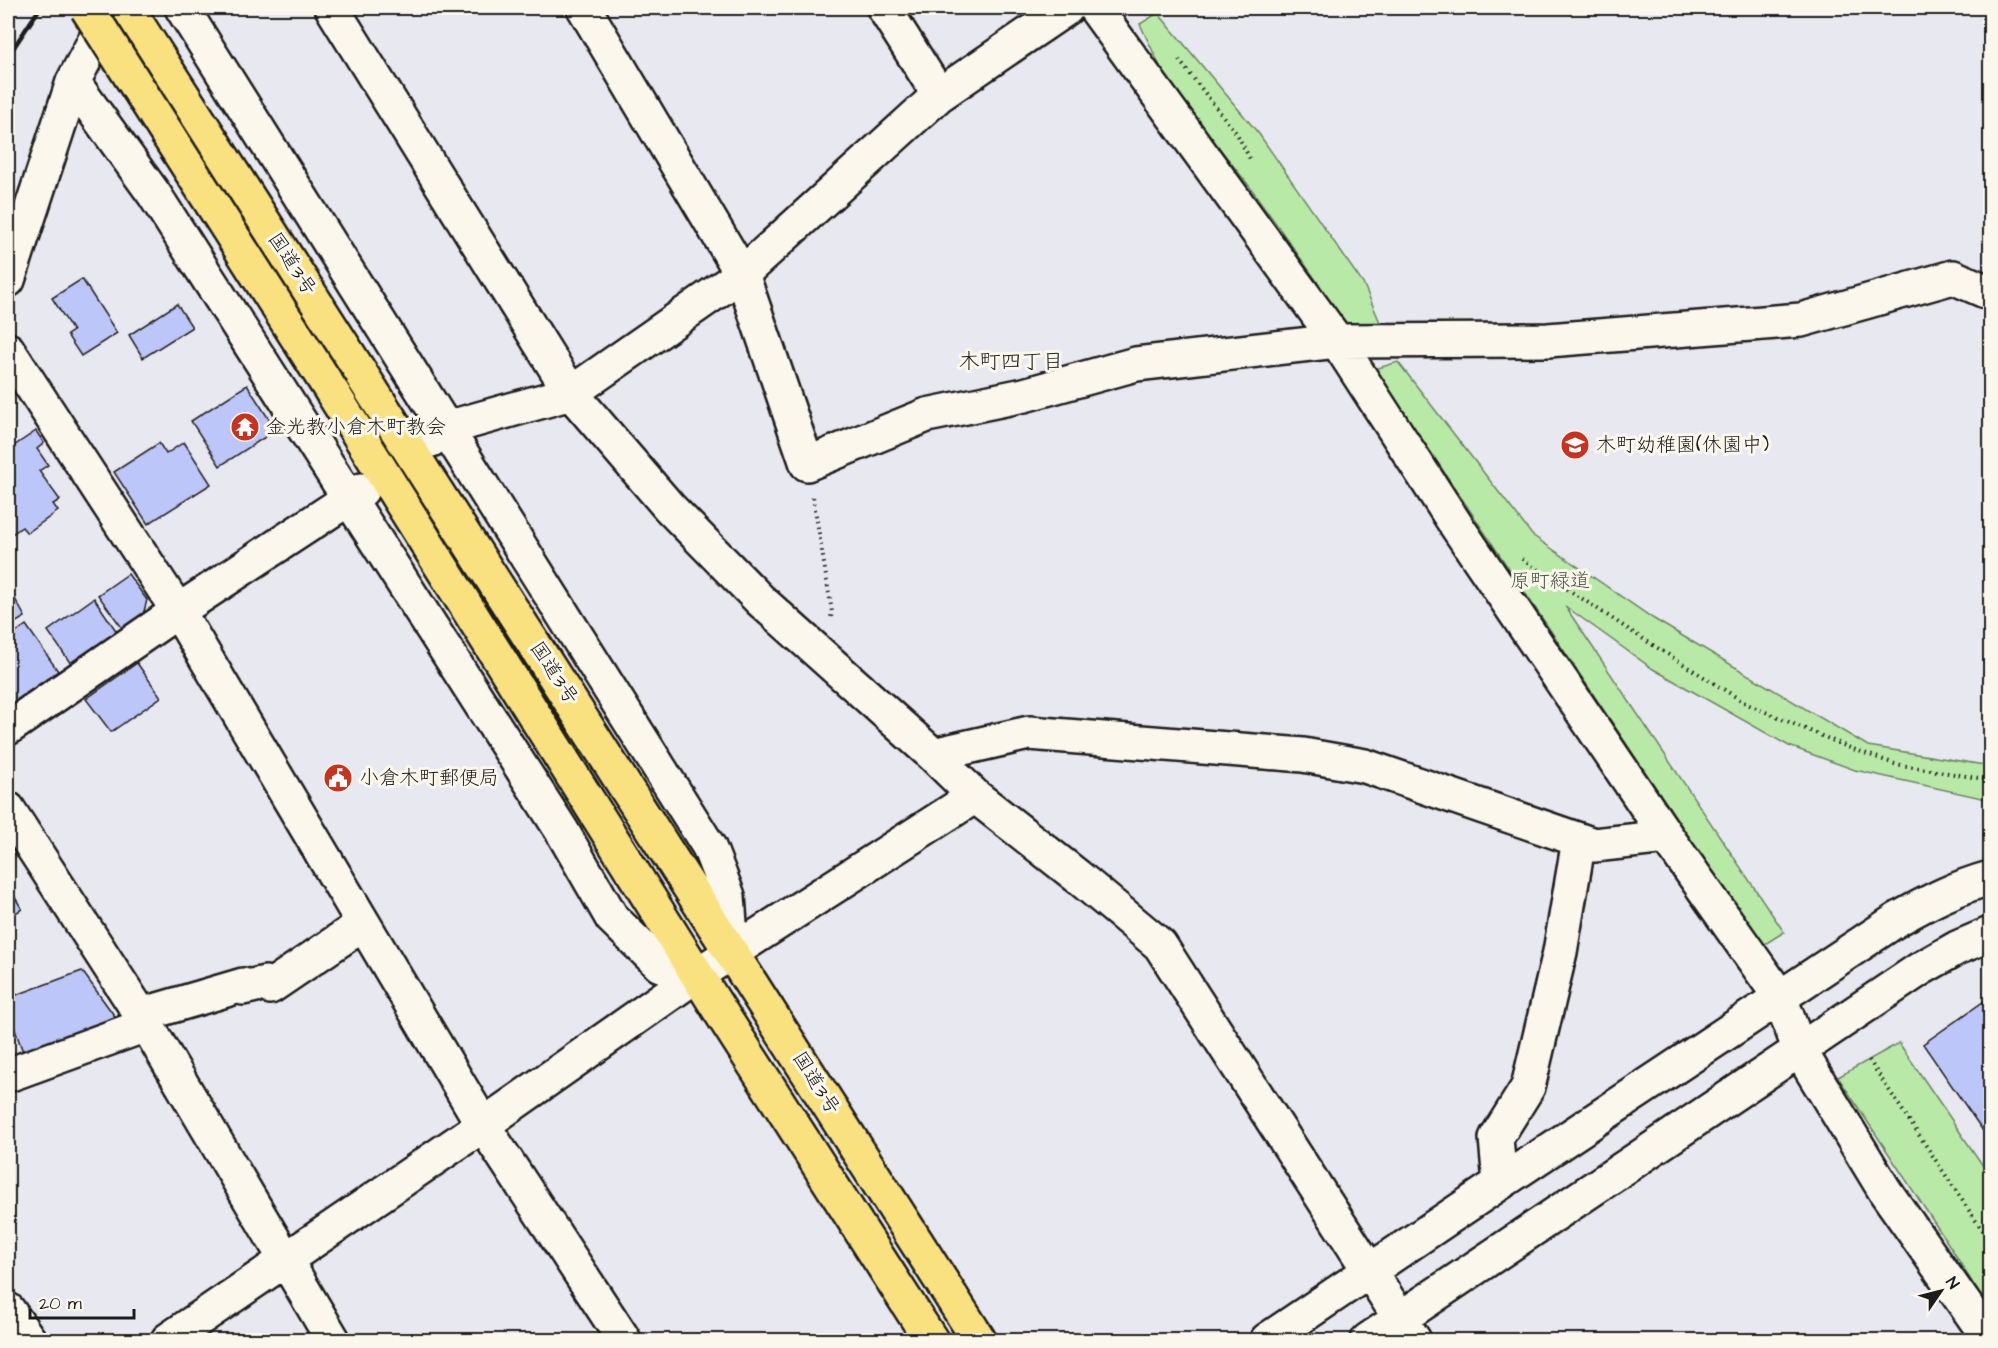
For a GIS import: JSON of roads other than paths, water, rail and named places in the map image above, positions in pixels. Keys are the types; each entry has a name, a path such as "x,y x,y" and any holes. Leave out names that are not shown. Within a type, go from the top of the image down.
{"highway":[{"name":"国道3号","path":"87,8 931,1341"},
{"name":"国道3号","path":"127,8 732,951 979,1341"}],"street":[{"path":"8,280 73,82 112,8"},
{"path":"182,8 438,435 709,847 728,896 732,951"},
{"path":"332,8 571,393 669,507 760,600 933,755 975,796 1160,945 1407,1330"},
{"path":"584,8 742,274 807,464 927,415 1024,395 1136,364 1337,341 1548,340 1801,320 1953,277 1990,293"},
{"path":"884,8 939,95"},
{"path":"438,435 571,393 742,274 939,95 1067,8"},
{"path":"1104,11 1337,341 1456,525 1667,837 1780,997 1800,1051 1885,1191 1990,1341"},
{"path":"73,82 154,194 356,494 562,831 612,918 660,965 698,974"},
{"path":"8,350 178,610 483,1125 624,1341"},
{"path":"8,728 178,610 356,494"},
{"path":"933,755 1029,733 1303,755 1365,766 1594,845 1667,837"},
{"path":"168,1341 732,951 975,796"},
{"path":"8,809 144,1020 333,1341"},
{"path":"1500,1183 1496,1138 1528,1087 1560,952 1579,840"},
{"path":"1267,1341 1500,1183 1898,919 1932,899 1990,878"},
{"path":"8,1075 144,1020 243,985 243,988 265,982 270,987 363,924"},
{"path":"1368,1341 1407,1330 1800,1051 1920,969 1957,948 1990,934"},
{"path":"8,1310 29,1341"}],"railway":[{"path":"8,56 40,8"}],"place":[{"name":"金光教小倉木町教会","path":"245,427"},
{"name":"木町幼稚園(休園中)","path":"1575,445"},
{"name":"小倉木町郵便局","path":"338,778"}],"district":[{"name":"木町四丁目","path":"1011,361"}],"park label":[{"name":"原町緑道","path":"1550,581"}]}
